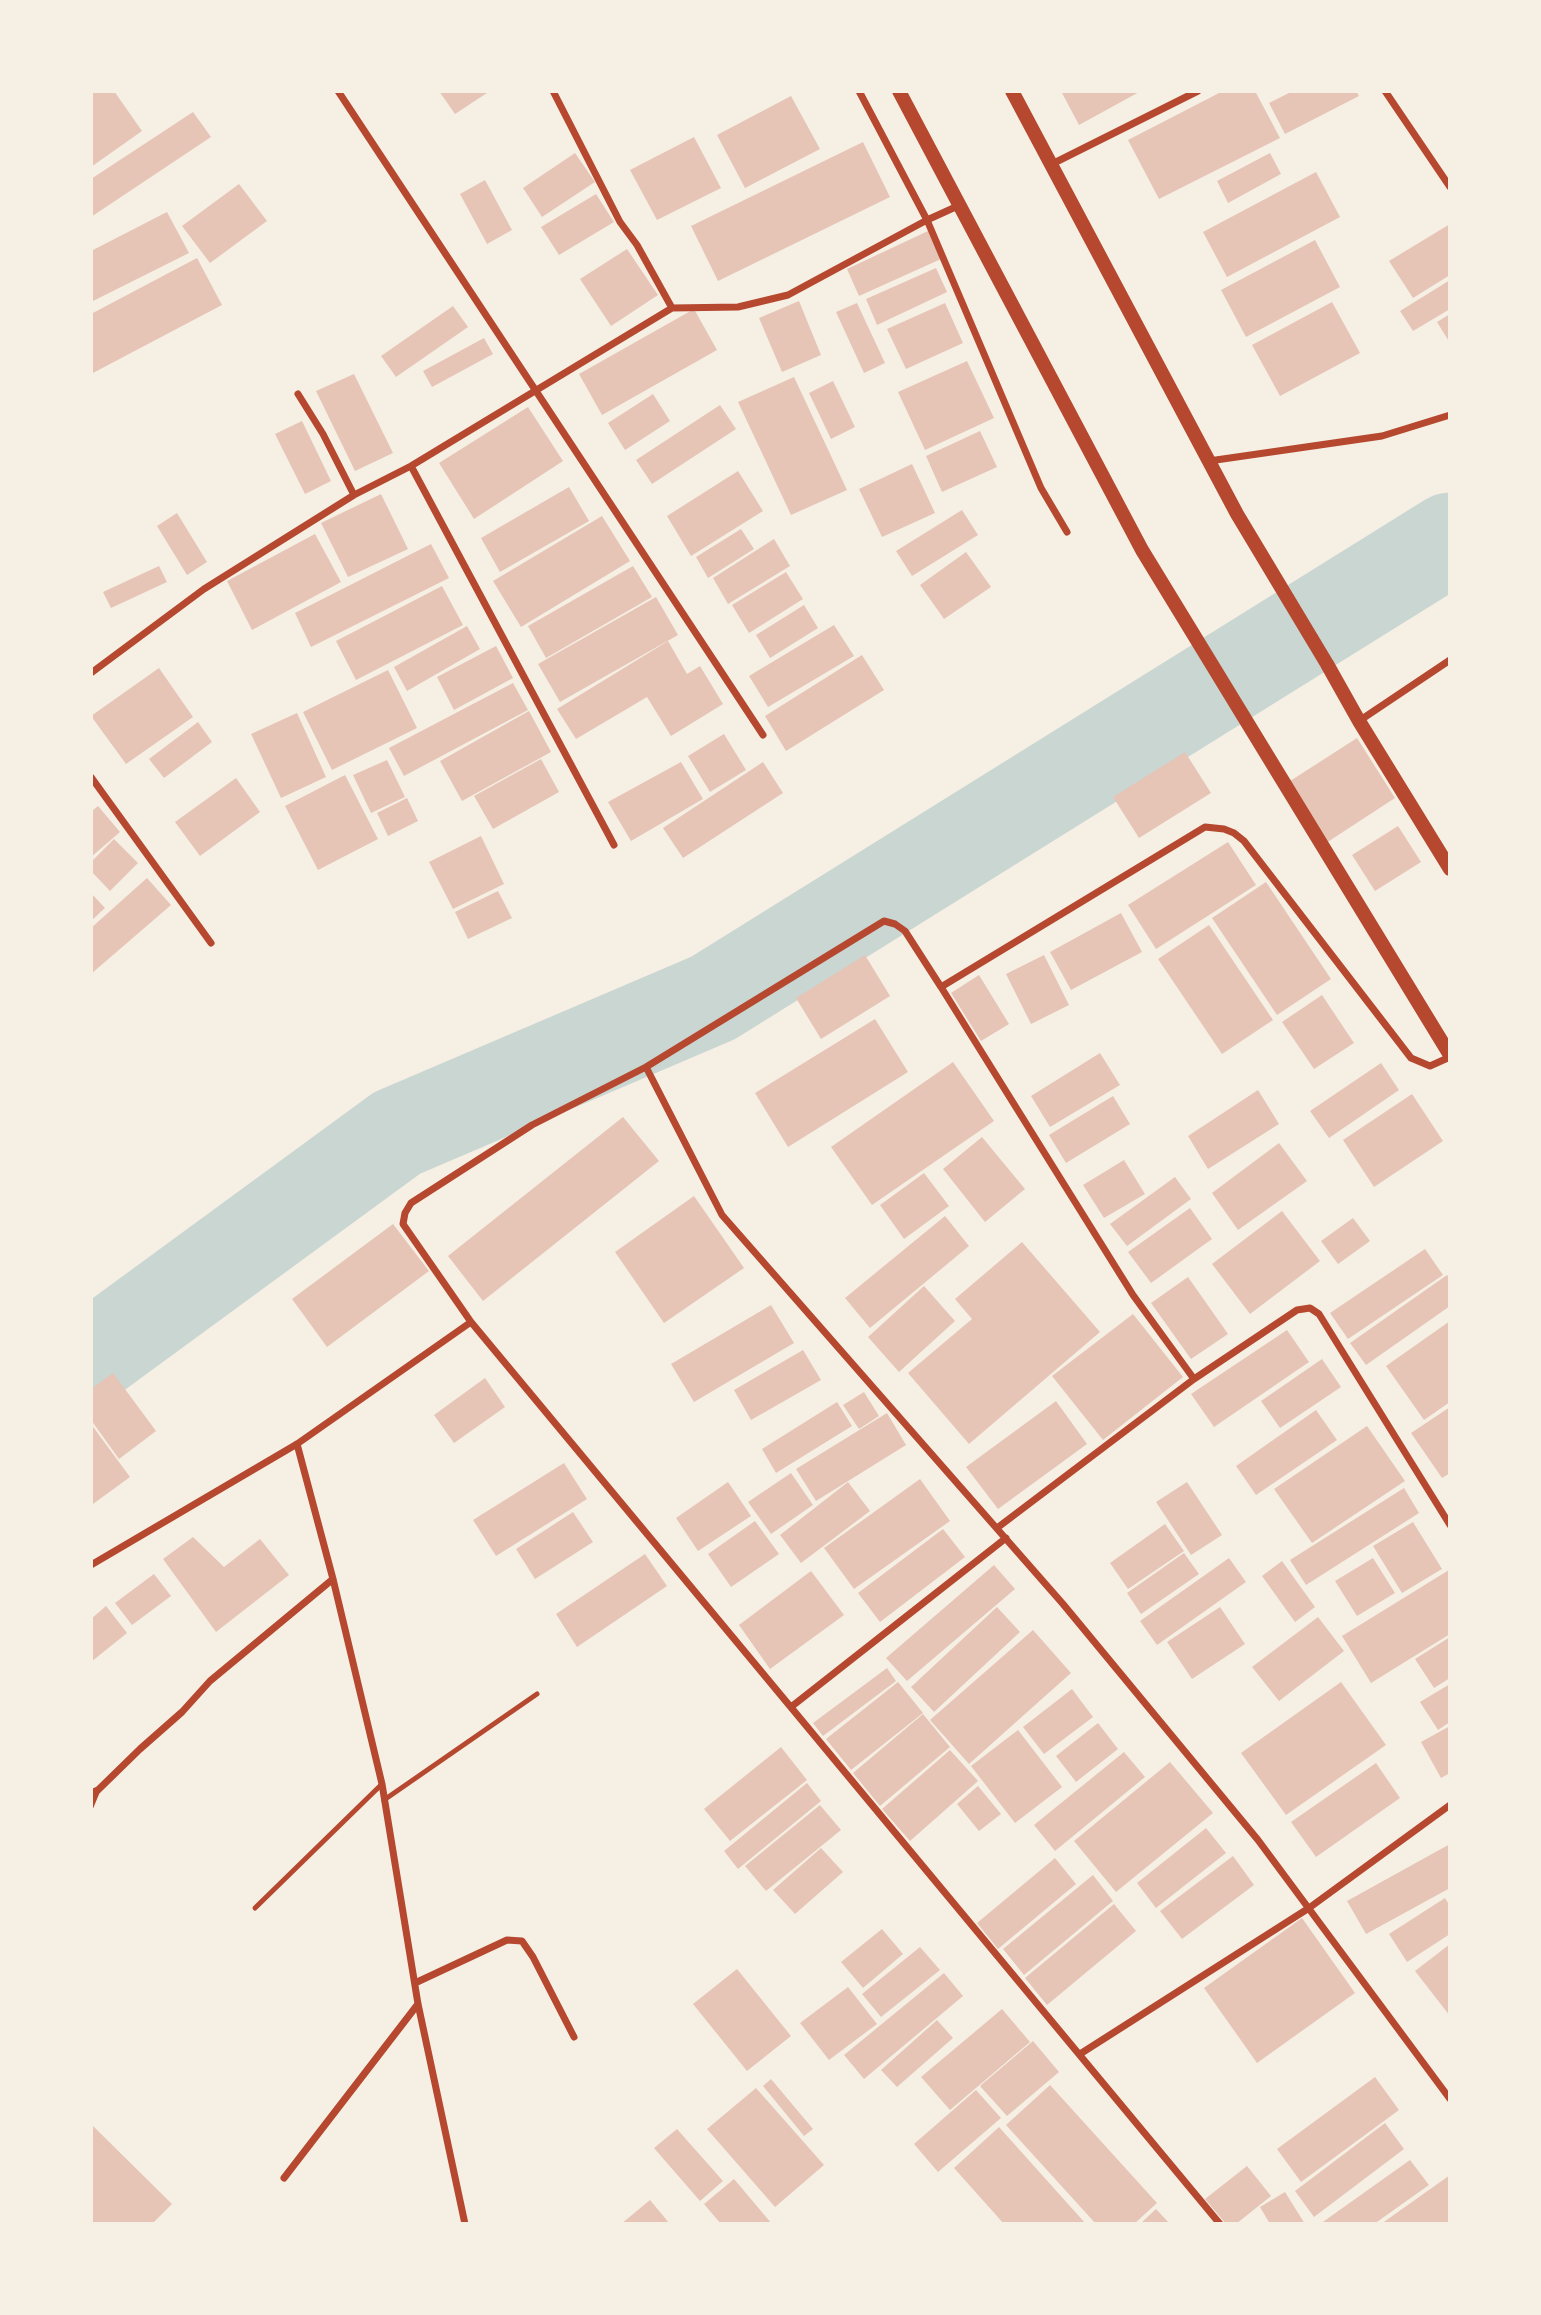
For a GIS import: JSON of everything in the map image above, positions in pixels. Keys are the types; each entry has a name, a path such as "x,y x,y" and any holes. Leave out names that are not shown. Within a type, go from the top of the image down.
{"main road":[{"path":"899,91 1142,550 1450,1056"},
{"path":"1012,91 1237,514 1450,869"}],"street":[{"path":"338,91 763,735"},
{"path":"553,91 620,222 637,244 672,308"},
{"path":"859,91 927,220 1041,488 1068,532"},
{"path":"1050,165 1199,91"},
{"path":"1385,91 1450,187"},
{"path":"91,673 204,589 354,495 411,466 672,308 738,307 788,295 927,220 961,205"},
{"path":"298,394 323,434 354,495"},
{"path":"1208,461 1382,436 1450,415"},
{"path":"411,466 614,845"},
{"path":"1359,721 1450,660"},
{"path":"91,777 211,943"},
{"path":"941,987 1205,827 1215,827 1234,833 1244,841 1410,1058 1430,1066 1450,1056"},
{"path":"1194,1379 1133,1295 905,931 884,921 646,1067 532,1125 411,1203 405,1213 403,1224 471,1321 1220,2224"},
{"path":"646,1067 722,1215 1006,1538 1258,1840 1450,2098"},
{"path":"997,1528 1194,1379 1297,1310 1310,1308 1319,1314 1450,1525"},
{"path":"91,1564 298,1444 471,1321"},
{"path":"298,1444 382,1784 418,2004 465,2224"},
{"path":"791,1707 1006,1538"},
{"path":"95,1792 182,1712 210,1681 333,1579"},
{"path":"1080,2054 1309,1908 1450,1805"},
{"path":"415,1983 507,1940 522,1941 574,2037"},
{"path":"284,2178 418,2004"}],"lane":[{"path":"384,1800 537,1694"},
{"path":"256,1908 382,1784"},
{"path":"91,1807 95,1792"}],"building":[{"path":"91,91 114,91 142,131 91,167"},
{"path":"439,91 490,91 455,114"},
{"path":"1061,91 1141,91 1079,125"},
{"path":"1223,91 1255,91 1280,138 1159,199 1128,140"},
{"path":"1293,91 1356,91 1359,96 1285,134 1269,103"},
{"path":"791,96 820,149 745,188 717,135"},
{"path":"193,112 211,137 91,217 91,179"},
{"path":"694,137 721,188 657,220 630,170"},
{"path":"863,142 890,197 718,281 691,226"},
{"path":"575,153 595,182 542,217 523,188"},
{"path":"1270,153 1281,174 1228,203 1217,181"},
{"path":"1316,172 1340,217 1227,277 1203,232"},
{"path":"485,180 512,230 487,244 460,194"},
{"path":"239,184 267,221 210,263 182,226"},
{"path":"596,194 614,222 559,255 541,227"},
{"path":"167,212 189,253 93,301 91,251"},
{"path":"1450,224 1450,275 1413,298 1389,261"},
{"path":"928,231 941,259 859,296 847,269"},
{"path":"1315,240 1340,287 1246,337 1221,290"},
{"path":"627,249 658,295 611,326 580,279"},
{"path":"197,258 222,305 91,374 91,314"},
{"path":"936,268 947,292 877,325 866,299"},
{"path":"1450,280 1450,309 1413,331 1400,311"},
{"path":"799,301 821,355 782,372 759,318"},
{"path":"1332,302 1360,353 1280,396 1252,345"},
{"path":"857,303 885,363 864,373 836,312"},
{"path":"945,303 963,343 906,369 887,329"},
{"path":"453,306 468,327 396,377 381,356"},
{"path":"694,309 717,350 602,415 579,374"},
{"path":"1450,314 1450,343 1437,322"},
{"path":"484,338 493,354 432,387 423,371"},
{"path":"967,361 994,418 925,450 898,392"},
{"path":"354,374 393,453 355,471 316,391"},
{"path":"794,377 847,490 791,515 738,402"},
{"path":"833,381 855,427 831,439 809,393"},
{"path":"653,394 670,421 625,450 608,423"},
{"path":"720,405 736,429 652,484 636,460"},
{"path":"528,407 563,461 474,519 439,463"},
{"path":"302,421 331,481 305,494 275,434"},
{"path":"980,431 997,467 942,492 926,456"},
{"path":"912,464 935,513 882,537 859,489"},
{"path":"738,471 763,511 691,556 667,516"},
{"path":"569,487 589,521 500,572 481,538"},
{"path":"381,494 408,549 348,577 321,523"},
{"path":"962,510 978,535 912,576 896,551"},
{"path":"177,513 207,562 187,575 157,526"},
{"path":"602,516 630,561 521,627 493,581"},
{"path":"741,529 754,549 708,578 696,557"},
{"path":"315,534 341,582 252,630 227,581"},
{"path":"774,539 790,566 728,604 713,578"},
{"path":"431,544 449,578 311,647 295,613"},
{"path":"966,552 991,587 944,619 920,585"},
{"path":"159,566 167,582 111,608 103,592"},
{"path":"633,566 652,597 546,658 528,626"},
{"path":"786,572 803,599 749,633 732,605"},
{"path":"442,586 463,625 356,680 336,641"},
{"path":"656,597 678,635 560,702 538,664"},
{"path":"804,605 818,628 770,658 756,635"},
{"path":"834,625 854,656 768,707 749,676"},
{"path":"467,626 480,649 407,691 394,667"},
{"path":"668,641 687,674 700,666 723,704 671,736 647,697 576,739 557,709"},
{"path":"496,646 513,678 454,710 437,677"},
{"path":"862,655 884,690 786,751 765,716"},
{"path":"159,668 193,717 126,764 91,716"},
{"path":"388,670 417,728 332,770 303,712"},
{"path":"513,683 528,710 404,776 389,748"},
{"path":"529,711 551,752 462,801 440,761"},
{"path":"297,713 326,777 281,798 251,734"},
{"path":"198,722 212,742 164,778 149,759"},
{"path":"724,734 746,770 710,792 688,756"},
{"path":"1357,738 1395,798 1326,843 1287,783"},
{"path":"1185,752 1211,793 1139,838 1113,797"},
{"path":"541,759 559,792 493,829 474,796"},
{"path":"387,760 405,797 371,813 353,775"},
{"path":"681,762 703,799 631,841 608,802"},
{"path":"763,762 783,793 683,858 663,828"},
{"path":"345,775 378,839 318,870 285,806"},
{"path":"236,778 260,812 200,856 175,822"},
{"path":"407,798 418,821 388,836 377,813"},
{"path":"98,806 120,832 91,857 91,812"},
{"path":"1398,826 1421,862 1375,891 1352,855"},
{"path":"481,836 504,884 453,909 429,862"},
{"path":"114,839 138,863 110,891 91,871 91,862"},
{"path":"1228,842 1256,885 1156,949 1128,905"},
{"path":"147,878 171,905 91,974 91,928"},
{"path":"1266,882 1331,979 1277,1015 1212,918"},
{"path":"498,891 512,918 468,939 455,912"},
{"path":"91,893 105,908 91,921"},
{"path":"1121,913 1142,952 1071,990 1050,952"},
{"path":"1209,925 1273,1020 1222,1054 1158,959"},
{"path":"865,955 890,996 821,1039 796,998"},
{"path":"1044,955 1069,1005 1031,1024 1006,974"},
{"path":"979,975 1009,1024 981,1041 951,993"},
{"path":"1322,995 1354,1043 1314,1069 1282,1022"},
{"path":"875,1019 908,1072 788,1147 755,1093"},
{"path":"1100,1053 1120,1085 1050,1127 1031,1096"},
{"path":"953,1062 994,1121 872,1205 831,1147"},
{"path":"1381,1063 1399,1090 1329,1138 1310,1111"},
{"path":"1258,1090 1279,1124 1208,1169 1188,1136"},
{"path":"1412,1094 1443,1141 1374,1187 1343,1140"},
{"path":"1113,1096 1130,1124 1066,1163 1049,1135"},
{"path":"623,1117 659,1161 483,1301 448,1256"},
{"path":"982,1137 1025,1189 985,1222 943,1169"},
{"path":"1279,1143 1307,1181 1238,1230 1212,1193"},
{"path":"1124,1160 1145,1194 1104,1218 1083,1185"},
{"path":"924,1173 949,1206 904,1239 880,1205"},
{"path":"1175,1177 1191,1199 1127,1246 1110,1224"},
{"path":"694,1196 744,1268 664,1323 615,1252"},
{"path":"1190,1208 1212,1239 1151,1283 1128,1252"},
{"path":"1282,1211 1320,1261 1250,1314 1212,1264"},
{"path":"945,1216 969,1246 870,1328 845,1298"},
{"path":"1353,1218 1370,1241 1338,1264 1321,1241"},
{"path":"393,1224 429,1271 327,1347 292,1299"},
{"path":"1022,1242 1100,1332 969,1444 908,1373 972,1319 955,1299"},
{"path":"1425,1249 1443,1275 1348,1339 1330,1313"},
{"path":"1447,1275 1450,1279 1450,1306 1366,1365 1350,1343"},
{"path":"1188,1277 1228,1334 1191,1359 1151,1303"},
{"path":"924,1286 955,1321 899,1372 868,1337"},
{"path":"771,1305 794,1343 694,1402 671,1364"},
{"path":"1133,1314 1183,1377 1103,1440 1052,1376"},
{"path":"1450,1321 1450,1402 1424,1420 1386,1366"},
{"path":"1287,1330 1309,1362 1214,1427 1191,1394"},
{"path":"803,1350 821,1380 751,1420 734,1390"},
{"path":"1322,1359 1341,1387 1280,1428 1261,1401"},
{"path":"113,1373 156,1431 119,1459 91,1420 91,1389"},
{"path":"485,1378 505,1407 454,1443 434,1415"},
{"path":"864,1392 879,1416 859,1429 843,1405"},
{"path":"1056,1401 1087,1444 998,1509 966,1467"},
{"path":"837,1402 852,1426 776,1473 762,1449"},
{"path":"1450,1407 1450,1473 1442,1478 1411,1433"},
{"path":"1316,1410 1337,1440 1256,1495 1236,1466"},
{"path":"887,1413 906,1445 816,1501 796,1469"},
{"path":"91,1424 130,1477 93,1504 91,1501"},
{"path":"1367,1426 1405,1481 1312,1543 1274,1489"},
{"path":"564,1463 587,1499 496,1556 473,1520"},
{"path":"791,1473 813,1505 771,1534 748,1502"},
{"path":"920,1479 950,1521 854,1589 824,1548"},
{"path":"728,1482 751,1516 698,1551 676,1518"},
{"path":"848,1482 870,1511 801,1563 780,1535"},
{"path":"1187,1482 1222,1535 1191,1555 1156,1502"},
{"path":"1404,1488 1419,1513 1306,1585 1290,1560"},
{"path":"573,1512 593,1542 535,1579 516,1549"},
{"path":"755,1521 779,1554 731,1587 708,1554"},
{"path":"1413,1522 1442,1569 1402,1593 1373,1546"},
{"path":"1165,1524 1184,1551 1128,1589 1110,1563"},
{"path":"943,1529 965,1557 880,1622 858,1593"},
{"path":"193,1537 224,1567 260,1539 289,1575 216,1632 163,1559"},
{"path":"1184,1553 1199,1574 1141,1614 1127,1593"},
{"path":"645,1554 667,1586 577,1647 556,1614"},
{"path":"1229,1558 1246,1582 1157,1645 1140,1621"},
{"path":"1373,1558 1395,1593 1357,1616 1335,1581"},
{"path":"1282,1561 1315,1607 1295,1622 1262,1576"},
{"path":"994,1565 1015,1589 907,1681 886,1658"},
{"path":"1449,1570 1450,1634 1371,1683 1342,1636"},
{"path":"811,1571 844,1615 770,1669 739,1625"},
{"path":"154,1574 171,1596 132,1625 115,1603"},
{"path":"106,1606 127,1633 91,1662 91,1619"},
{"path":"997,1607 1020,1632 934,1712 911,1687"},
{"path":"1220,1607 1245,1644 1192,1679 1167,1642"},
{"path":"1318,1617 1344,1651 1279,1701 1252,1667"},
{"path":"1033,1630 1071,1673 969,1764 930,1720"},
{"path":"1450,1637 1450,1678 1434,1688 1415,1659"},
{"path":"887,1668 896,1681 823,1736 813,1723"},
{"path":"898,1682 923,1713 851,1770 826,1739"},
{"path":"1341,1682 1386,1745 1286,1815 1241,1753"},
{"path":"1450,1684 1450,1722 1438,1730 1420,1702"},
{"path":"1072,1689 1093,1717 1044,1754 1023,1727"},
{"path":"923,1714 950,1747 880,1806 853,1773"},
{"path":"1098,1723 1118,1749 1076,1782 1056,1756"},
{"path":"1450,1726 1450,1773 1441,1778 1421,1742"},
{"path":"1018,1730 1062,1787 1015,1823 971,1766"},
{"path":"781,1747 807,1780 730,1841 704,1809"},
{"path":"950,1750 978,1781 910,1841 882,1809"},
{"path":"1124,1752 1145,1777 1055,1851 1034,1825"},
{"path":"1170,1762 1213,1813 1116,1892 1074,1841"},
{"path":"1376,1763 1400,1798 1316,1857 1291,1822"},
{"path":"807,1783 821,1801 738,1869 724,1851"},
{"path":"978,1786 1001,1814 979,1831 957,1804"},
{"path":"820,1805 841,1830 766,1891 745,1866"},
{"path":"1206,1828 1226,1853 1156,1908 1137,1883"},
{"path":"1450,1844 1450,1888 1366,1934 1347,1901"},
{"path":"821,1848 843,1872 795,1914 773,1890"},
{"path":"1233,1856 1254,1885 1182,1939 1160,1911"},
{"path":"1055,1858 1076,1884 998,1949 977,1923"},
{"path":"1093,1875 1113,1901 1024,1975 1003,1949"},
{"path":"1445,1898 1450,1906 1450,1934 1407,1962 1389,1934"},
{"path":"1114,1904 1136,1931 1047,2005 1025,1978"},
{"path":"1302,1918 1355,1993 1257,2063 1204,1988"},
{"path":"882,1929 903,1954 863,1988 841,1962"},
{"path":"1450,1944 1450,2016 1415,1971"},
{"path":"920,1947 940,1970 881,2017 862,1994"},
{"path":"737,1969 791,2036 747,2071 693,2004"},
{"path":"944,1973 963,1996 864,2079 844,2055"},
{"path":"848,1987 877,2024 829,2060 800,2023"},
{"path":"1002,2009 1030,2042 950,2110 921,2077"},
{"path":"937,2020 953,2038 897,2087 881,2070"},
{"path":"1033,2041 1059,2072 1007,2116 980,2086"},
{"path":"1375,2077 1399,2110 1301,2182 1277,2149"},
{"path":"771,2079 813,2129 804,2136 763,2086"},
{"path":"1050,2085 1157,2203 1134,2224 1096,2224 1006,2125"},
{"path":"756,2088 824,2165 775,2207 707,2129"},
{"path":"976,2090 1001,2118 938,2172 914,2144"},
{"path":"1385,2123 1404,2149 1314,2217 1295,2191"},
{"path":"91,2124 172,2204 152,2224 91,2224"},
{"path":"999,2127 1086,2224 1004,2224 954,2168"},
{"path":"677,2129 723,2181 700,2201 654,2148"},
{"path":"1410,2160 1429,2185 1374,2224 1320,2224"},
{"path":"1247,2166 1271,2196 1236,2224 1226,2224 1205,2199"},
{"path":"1450,2175 1450,2223 1381,2224"},
{"path":"734,2179 772,2224 721,2224 704,2204"},
{"path":"1285,2192 1305,2224 1270,2224 1260,2207"},
{"path":"650,2200 670,2224 621,2224"},
{"path":"1156,2209 1170,2224 1140,2224"}],"waterway":[{"path":"91,1357 397,1133 713,998 1450,539"}]}
